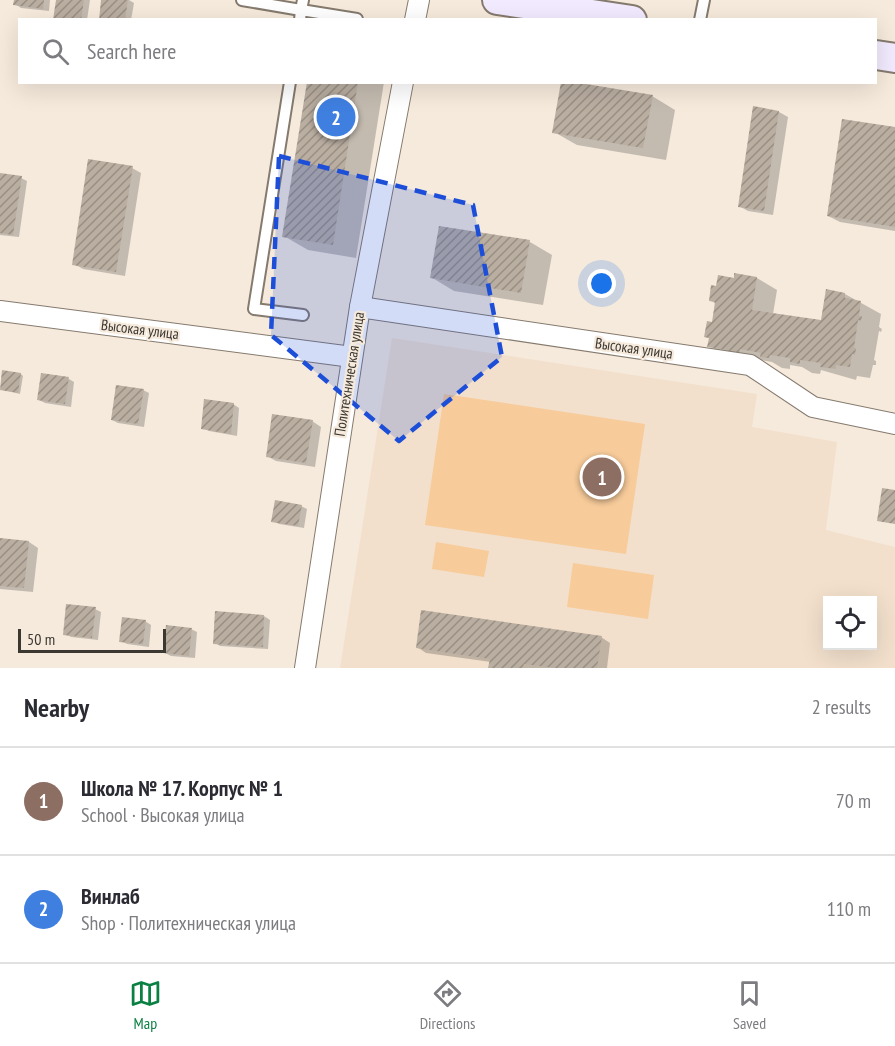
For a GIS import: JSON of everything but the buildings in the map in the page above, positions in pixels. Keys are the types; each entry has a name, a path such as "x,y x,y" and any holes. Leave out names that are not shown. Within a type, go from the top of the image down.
{"main road":[{"path":"497,0 543,13 607,18"},
{"path":"877,55 895,58"}],"street":[{"path":"415,18 419,0"},
{"name":"Политехническая улица","path":"305,668 351,357 403,84"},
{"name":"Высокая улица","path":"360,307 750,365 813,407 895,424"},
{"name":"Высокая улица","path":"0,311 351,357"}],"lane":[{"path":"242,0 351,18"},
{"path":"700,18 704,0"},
{"path":"290,84 255,309 303,315"}],"highlighted area":[{"path":"279,156 473,205 502,357 399,441 271,335"}],"shaded area":[{"path":"392,338 757,394 752,427 837,442 826,530 895,547 895,668 340,668"},
{"path":"444,394 645,424 626,554 425,525"},
{"path":"436,542 489,551 484,577 432,569"},
{"path":"573,563 654,575 648,619 567,607"}],"place":[{"name":"Винлаб","path":"336,117"},
{"name":"Школа № 17. Корпус № 1","path":"602,477"}]}
